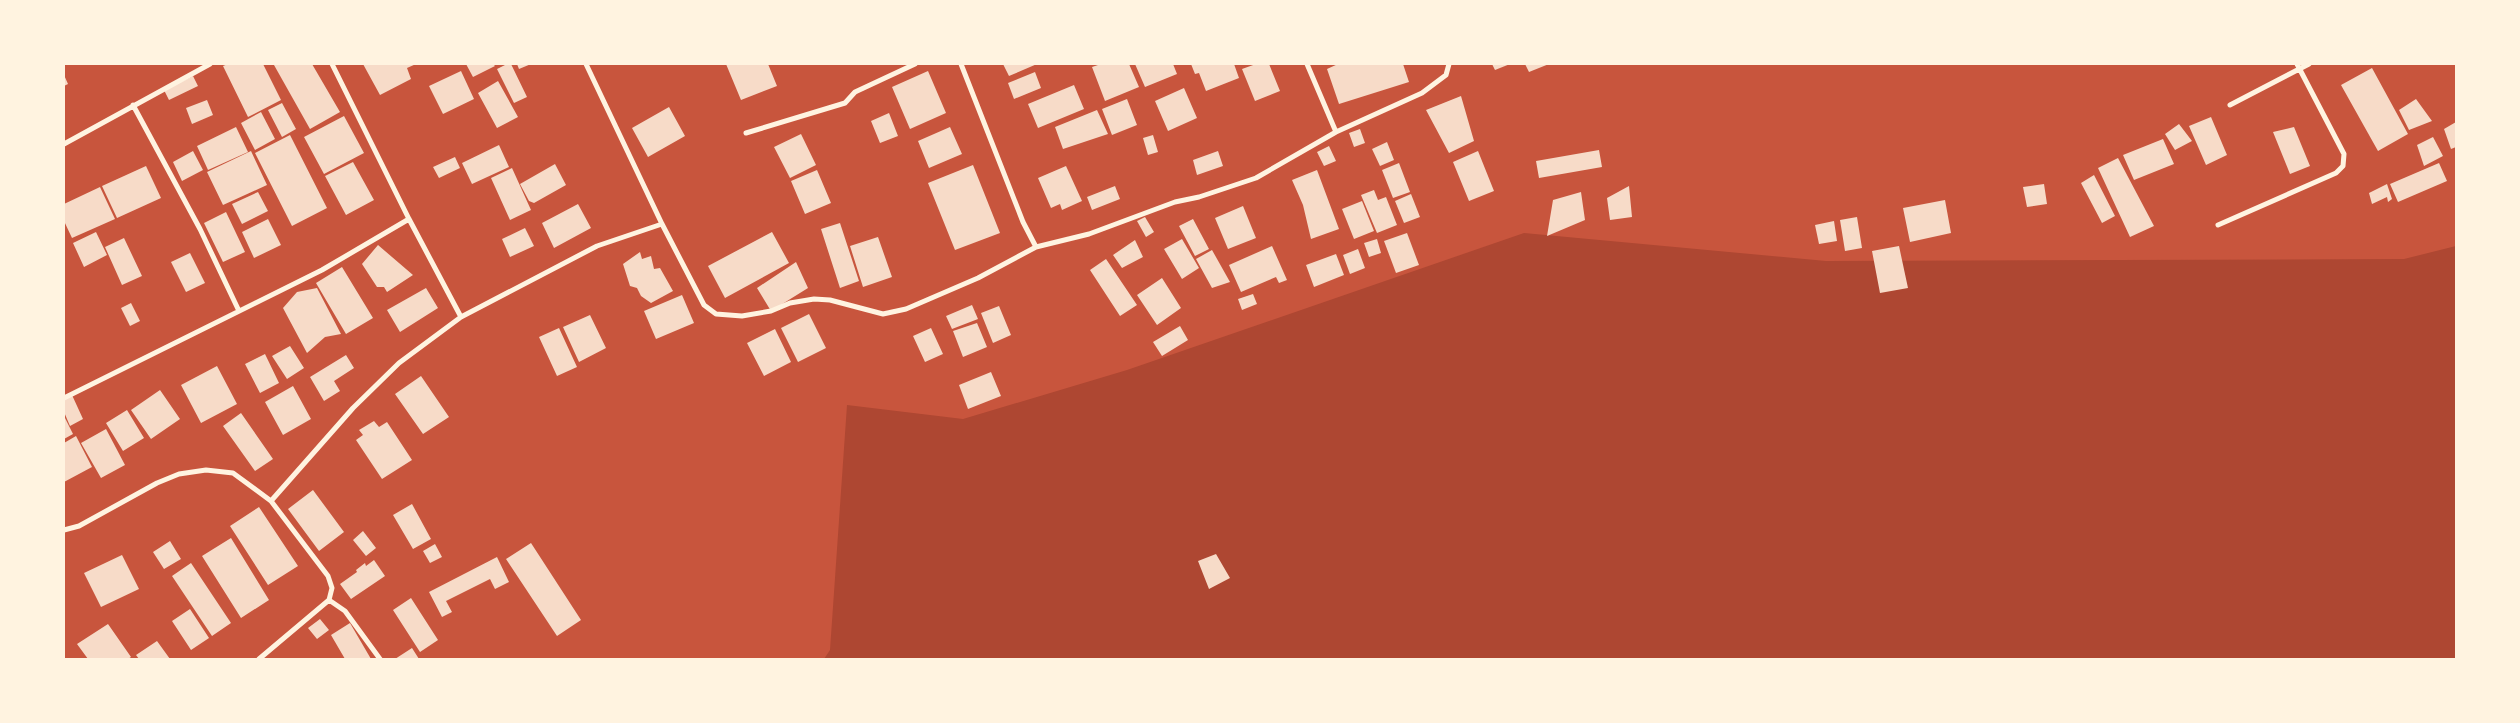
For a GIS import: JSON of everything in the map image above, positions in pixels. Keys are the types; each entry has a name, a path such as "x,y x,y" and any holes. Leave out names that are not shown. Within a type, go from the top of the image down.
{"street":[{"path":"64,144 210,64"},
{"path":"332,64 409,219 461,317"},
{"path":"586,64 662,224 704,305 716,314 742,316 771,311 790,303 814,299 830,300 883,314 906,309 978,278 1036,247 1089,234 1175,202 1199,198 1256,178 1336,132 1422,92 1446,75 1449,64"},
{"path":"746,133 846,103 855,92 915,64"},
{"path":"961,64 1023,222 1036,247"},
{"path":"1307,64 1336,132"},
{"path":"2230,105 2299,66 2309,64"},
{"path":"2218,225 2336,173 2343,166 2344,154 2299,66"},
{"path":"133,105 200,229 239,311"},
{"path":"64,398 322,270 409,219"},
{"path":"271,501 353,408 399,363 461,317 597,246 662,224"},
{"path":"64,530 79,526 164,480 179,474 206,470 233,473 271,501 328,576 332,588 329,600 259,659"},
{"path":"329,600 345,611 380,659"}],"shaded area":[{"path":"1524,233 1826,261 2404,259 2456,246 2456,659 824,659 830,650 847,405 963,419 1127,370"}],"building":[{"path":"228,64 263,64 281,100 248,117 223,66"},
{"path":"312,64 340,112 310,129 274,65"},
{"path":"363,64 416,64 407,68 411,79 380,95"},
{"path":"466,64 493,64 495,66 473,77"},
{"path":"511,64 527,97 514,103 497,69"},
{"path":"517,64 531,64 519,69"},
{"path":"726,64 768,64 777,86 741,100"},
{"path":"1003,64 1037,64 1009,76"},
{"path":"1101,64 1129,64 1139,87 1105,101 1092,67"},
{"path":"1135,64 1173,64 1177,74 1145,87"},
{"path":"1191,64 1234,64 1239,78 1206,91 1199,73 1195,74"},
{"path":"1256,64 1269,64 1280,91 1255,101 1242,69"},
{"path":"1338,64 1403,64 1409,82 1339,104 1327,69"},
{"path":"1492,64 1510,64 1495,70"},
{"path":"1525,64 1549,64 1529,72"},
{"path":"2372,68 2408,134 2378,151 2341,85"},
{"path":"461,71 474,99 443,114 429,86"},
{"path":"928,71 946,113 910,129 892,87"},
{"path":"1035,72 1041,88 1014,99 1008,83"},
{"path":"64,75 68,84 64,86"},
{"path":"193,76 198,86 169,100 164,90"},
{"path":"498,81 518,117 497,128 478,93"},
{"path":"1074,85 1084,109 1038,128 1028,104"},
{"path":"1184,88 1197,118 1168,131 1155,101"},
{"path":"1461,96 1474,141 1449,153 1426,110"},
{"path":"1127,99 1137,125 1112,135 1102,109"},
{"path":"2416,99 2432,121 2409,130 2399,110"},
{"path":"207,100 213,115 192,124 186,108"},
{"path":"282,103 296,129 282,137 268,110"},
{"path":"669,107 685,136 648,157 632,128"},
{"path":"1097,110 1108,134 1063,149 1055,127"},
{"path":"261,112 275,139 255,150 241,123"},
{"path":"889,113 898,136 880,143 871,121"},
{"path":"344,116 364,153 324,174 304,137"},
{"path":"2211,117 2227,155 2206,165 2189,126"},
{"path":"2456,122 2456,147 2451,149 2444,129"},
{"path":"2179,124 2192,141 2175,150 2165,134"},
{"path":"236,127 248,152 208,170 197,146"},
{"path":"950,127 962,154 929,168 918,141"},
{"path":"2294,127 2310,166 2290,174 2273,132"},
{"path":"1360,129 1365,143 1354,147 1349,133"},
{"path":"801,134 816,165 790,178 774,147"},
{"path":"290,135 327,208 292,226 255,153"},
{"path":"1153,135 1158,152 1148,155 1143,138"},
{"path":"2433,137 2443,156 2424,166 2417,145"},
{"path":"2163,139 2174,164 2134,180 2123,155"},
{"path":"1387,142 1394,160 1380,166 1372,149"},
{"path":"499,145 509,167 472,184 462,163"},
{"path":"1329,146 1336,161 1324,166 1317,152"},
{"path":"1599,150 1602,167 1539,178 1536,161"},
{"path":"193,151 203,170 182,181 173,162"},
{"path":"251,151 267,185 223,205 207,172"},
{"path":"1218,151 1223,166 1197,175 1193,160"},
{"path":"1478,151 1494,191 1469,201 1453,162"},
{"path":"455,157 460,168 439,178 433,167"},
{"path":"2118,158 2154,226 2130,237 2098,168"},
{"path":"353,162 374,200 346,215 325,176"},
{"path":"1399,163 1410,192 1393,198 1382,170"},
{"path":"2439,163 2447,181 2398,202 2390,184"},
{"path":"555,164 566,185 534,203 529,201 520,184"},
{"path":"973,165 1000,233 955,250 928,183"},
{"path":"146,166 161,198 117,218 102,186"},
{"path":"1066,166 1082,201 1062,210 1060,204 1051,208 1038,178"},
{"path":"512,168 531,210 510,220 491,178"},
{"path":"817,170 831,203 805,214 791,181"},
{"path":"1317,170 1339,229 1311,239 1303,205 1292,180"},
{"path":"2094,175 2115,216 2102,223 2081,183"},
{"path":"2044,184 2047,204 2027,207 2023,187"},
{"path":"2387,184 2392,199 2388,202 2387,197 2372,204 2369,193"},
{"path":"1115,186 1120,199 1092,210 1087,197"},
{"path":"1629,186 1632,217 1610,220 1607,198"},
{"path":"100,187 115,219 72,238 64,221 64,204"},
{"path":"1374,190 1378,200 1386,197 1397,225 1377,233 1361,195"},
{"path":"258,192 268,211 242,224 232,204"},
{"path":"1581,192 1585,220 1547,236 1553,200"},
{"path":"1411,194 1420,217 1404,223 1395,201"},
{"path":"1945,200 1951,233 1910,242 1903,208"},
{"path":"1362,201 1374,231 1354,239 1342,209"},
{"path":"578,204 591,228 554,248 542,223"},
{"path":"1243,206 1256,238 1228,249 1215,218"},
{"path":"226,212 245,252 223,262 204,223"},
{"path":"1145,217 1154,232 1146,237 1137,221"},
{"path":"1857,217 1862,248 1845,251 1840,220"},
{"path":"268,219 281,245 254,258 242,232"},
{"path":"1193,219 1209,249 1195,256 1179,226"},
{"path":"1834,221 1837,241 1819,244 1815,225"},
{"path":"840,223 859,281 840,288 821,229"},
{"path":"525,228 534,246 510,257 502,239"},
{"path":"96,232 107,255 84,267 73,243"},
{"path":"772,232 789,263 725,298 708,266"},
{"path":"1407,233 1419,265 1396,273 1384,241"},
{"path":"878,237 892,277 863,287 850,246"},
{"path":"124,238 142,276 122,285 105,247"},
{"path":"1182,239 1199,268 1182,279 1164,249"},
{"path":"1377,239 1381,253 1369,257 1364,243"},
{"path":"1135,240 1143,257 1122,268 1113,255"},
{"path":"378,245 413,275 387,292 384,287 377,287 362,264"},
{"path":"1272,246 1287,280 1279,283 1276,277 1241,292 1229,265"},
{"path":"1899,246 1908,288 1880,293 1872,251"},
{"path":"1358,249 1365,268 1350,274 1343,255"},
{"path":"1212,250 1230,282 1212,288 1196,259"},
{"path":"640,252 642,259 651,256 654,269 660,268 673,291 651,303 641,296 637,288 630,286 623,264"},
{"path":"190,253 205,283 186,292 171,262"},
{"path":"1336,254 1344,275 1314,287 1306,265"},
{"path":"1106,259 1137,305 1120,316 1090,270"},
{"path":"796,262 808,288 771,311 757,288"},
{"path":"342,267 373,318 346,334 316,283"},
{"path":"1162,278 1181,308 1157,325 1137,295"},
{"path":"317,288 341,334 325,337 307,353 283,308 297,292"},
{"path":"426,288 438,308 400,332 387,310"},
{"path":"1253,294 1257,304 1242,310 1238,299"},
{"path":"682,295 694,323 656,339 644,311"},
{"path":"131,303 140,321 130,326 121,308"},
{"path":"972,305 978,319 952,329 946,316"},
{"path":"999,306 1011,335 993,343 981,313"},
{"path":"809,314 826,348 798,362 781,328"},
{"path":"590,315 606,348 579,362 563,327"},
{"path":"977,323 987,347 963,357 953,331"},
{"path":"1180,326 1188,340 1162,356 1153,342"},
{"path":"559,328 577,367 557,376 539,337"},
{"path":"931,328 943,354 925,362 913,336"},
{"path":"775,329 791,362 764,376 747,343"},
{"path":"290,346 304,368 287,379 272,356"},
{"path":"265,354 279,383 260,393 245,364"},
{"path":"346,355 354,368 334,381 340,391 324,401 310,377"},
{"path":"217,366 237,404 201,423 181,385"},
{"path":"991,372 1001,396 968,409 959,385"},
{"path":"421,376 449,417 423,434 395,394"},
{"path":"293,386 311,419 283,435 265,402"},
{"path":"160,390 180,419 151,439 131,410"},
{"path":"72,395 83,419 70,426 64,412 64,399"},
{"path":"127,410 144,438 123,451 106,423"},
{"path":"241,413 273,459 255,471 223,426"},
{"path":"64,416 73,434 64,439"},
{"path":"374,421 379,427 387,422 412,460 382,479 356,440 363,435 359,430"},
{"path":"106,429 125,465 101,478 81,443"},
{"path":"76,436 92,467 64,482 64,443"},
{"path":"313,490 344,532 319,551 288,509"},
{"path":"412,504 431,539 413,549 393,515"},
{"path":"259,507 298,566 268,585 230,526"},
{"path":"363,531 376,548 366,556 353,540"},
{"path":"231,538 269,600 241,618 202,556"},
{"path":"170,541 181,559 164,569 153,552"},
{"path":"531,543 581,620 557,636 506,559"},
{"path":"435,544 442,557 430,563 423,551"},
{"path":"1216,554 1230,578 1209,589 1198,561"},
{"path":"122,555 139,589 101,607 84,573"},
{"path":"497,557 509,582 495,589 490,579 446,601 452,612 442,617 429,592"},
{"path":"374,560 385,576 351,599 340,584 357,572 356,570 365,563 366,566"},
{"path":"191,563 231,623 212,636 172,576"},
{"path":"411,598 438,640 420,652 393,610"},
{"path":"190,609 209,638 191,650 172,621"},
{"path":"320,619 329,630 317,639 308,628"},
{"path":"350,623 371,659 345,659 331,635"},
{"path":"108,624 131,657 128,659 88,659 77,644"},
{"path":"157,641 170,659 139,659 136,655"},
{"path":"412,648 419,659 395,659"}]}
